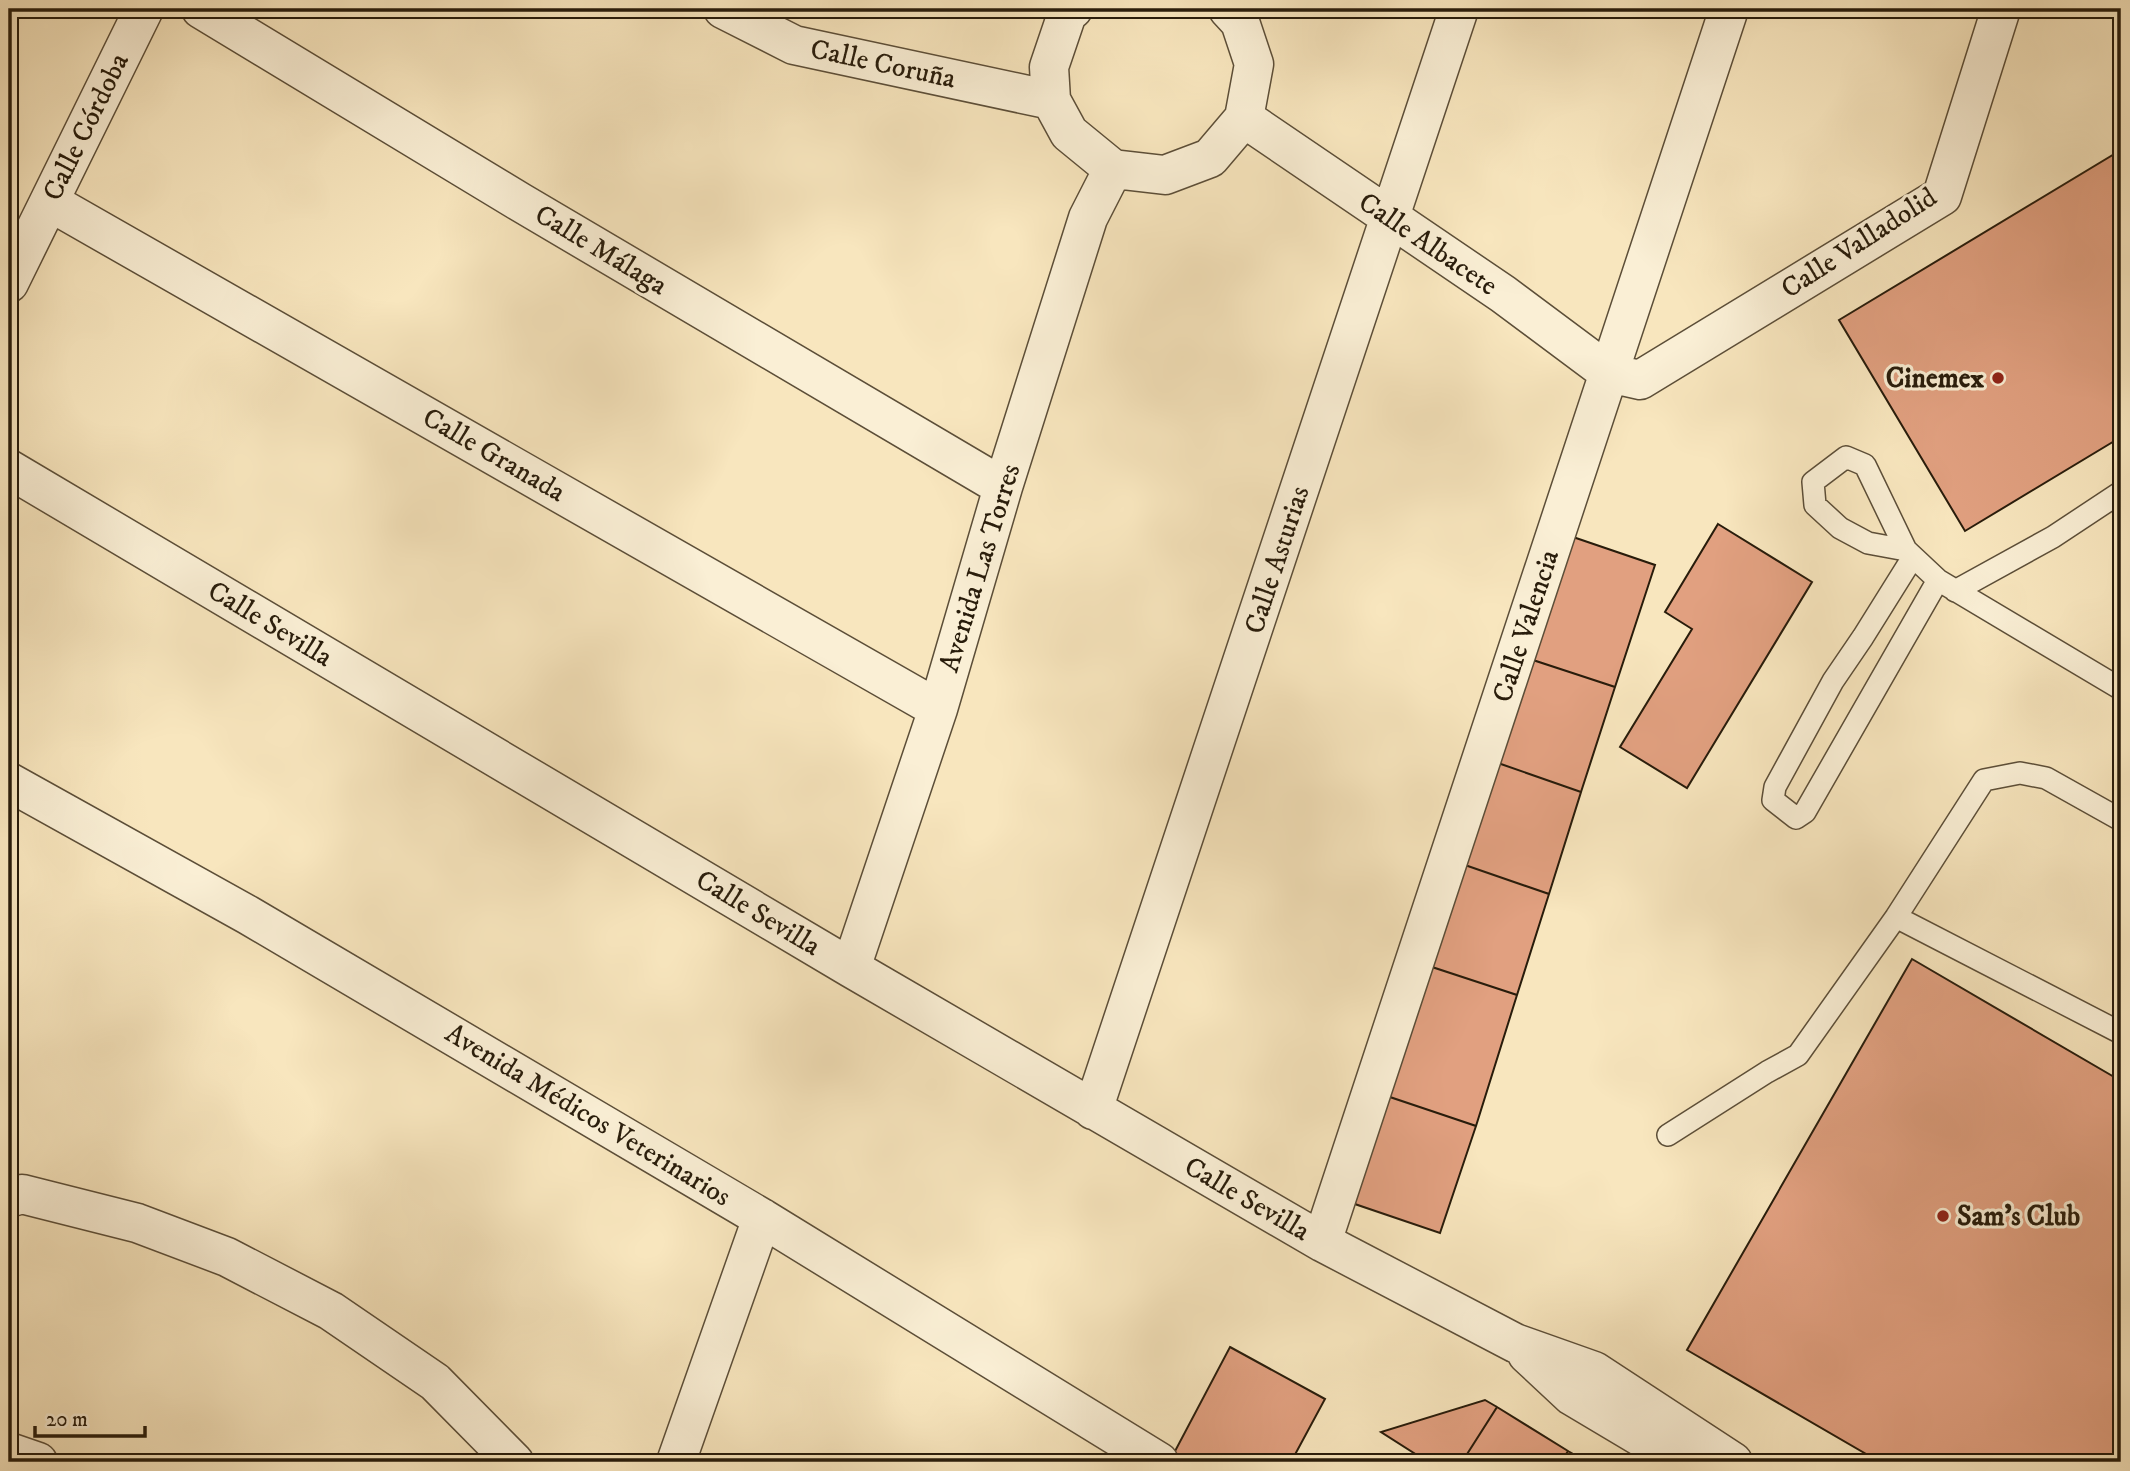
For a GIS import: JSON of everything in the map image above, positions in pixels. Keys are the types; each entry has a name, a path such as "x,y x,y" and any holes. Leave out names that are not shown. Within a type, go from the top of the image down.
{"street":[{"name":"Calle Córdoba","path":"9,283 144,9"},
{"name":"Calle Málaga","path":"201,9 532,209 1003,487"},
{"name":"Calle Coruña","path":"723,9 794,45 1051,100"},
{"path":"1073,9 1067,14 1049,67 1051,100 1069,133 1114,169 1165,175 1210,158 1244,118 1254,64 1240,22 1228,9"},
{"name":"Calle Asturias","path":"1093,1110 1459,9"},
{"name":"Calle Valencia","path":"1322,1242 1729,9"},
{"name":"Calle Valladolid","path":"1609,373 1640,380 1942,196 2001,9"},
{"name":"Calle Albacete","path":"1244,118 1503,294 1609,373"},
{"name":"Avenida Las Torres","path":"851,968 938,709 1003,487 1088,218 1114,169"},
{"name":"Calle Granada","path":"50,202 938,709"},
{"name":"Calle Sevilla","path":"9,469 851,968 1322,1242 1515,1343 1594,1371 1732,1462"},
{"name":"Avenida Médicos Veterinarios","path":"9,782 248,915 762,1218 1159,1462"},
{"path":"9,1198 22,1194 137,1223 227,1257 331,1311 435,1382 514,1462"},
{"path":"676,1462 762,1218"},
{"name":"Calle Sevilla","path":"1515,1343 1572,1395 1683,1462"},
{"path":"9,1452 38,1462"}],"lane":[{"path":"1910,554 1868,543 1840,528 1815,505 1813,482 1846,457 1865,465 1910,554 1947,585 2121,689"},
{"path":"1910,554 1863,638 1833,681 1775,787 1773,800 1796,818 1805,812 1894,655 1947,585 2053,537 2121,492"},
{"path":"1863,638 1894,655"},
{"path":"1668,1135 1798,1055 1896,917 1984,780 2020,773 2046,778 2121,820"},
{"path":"1896,917 2121,1033"}],"building":[{"name":"Cinemex","path":"2121,150 2121,437 1965,531 1839,320"},
{"path":"1718,524 1812,582 1687,788 1620,747 1692,629 1665,612"},
{"path":"1573,537 1655,565 1615,687 1533,660"},
{"path":"1533,660 1615,687 1581,792 1498,763"},
{"path":"1498,763 1581,792 1549,894 1462,864"},
{"path":"1462,864 1549,894 1517,995 1426,965"},
{"name":"Sam's Club","path":"1912,959 2121,1081 2121,1462 1880,1462 1687,1350"},
{"path":"1426,965 1517,995 1476,1126 1381,1094"},
{"path":"1381,1094 1476,1126 1440,1233 1346,1201"},
{"path":"1230,1347 1325,1399 1291,1462 1191,1462 1174,1453"},
{"path":"1485,1400 1497,1407 1462,1462 1428,1462 1381,1432"},
{"path":"1497,1407 1568,1451 1561,1462 1462,1462"},
{"path":"1568,1451 1587,1462 1561,1462"}],"place":[{"name":"Cinemex","path":"1998,378"},
{"name":"Sam's Club","path":"1943,1216"}]}
